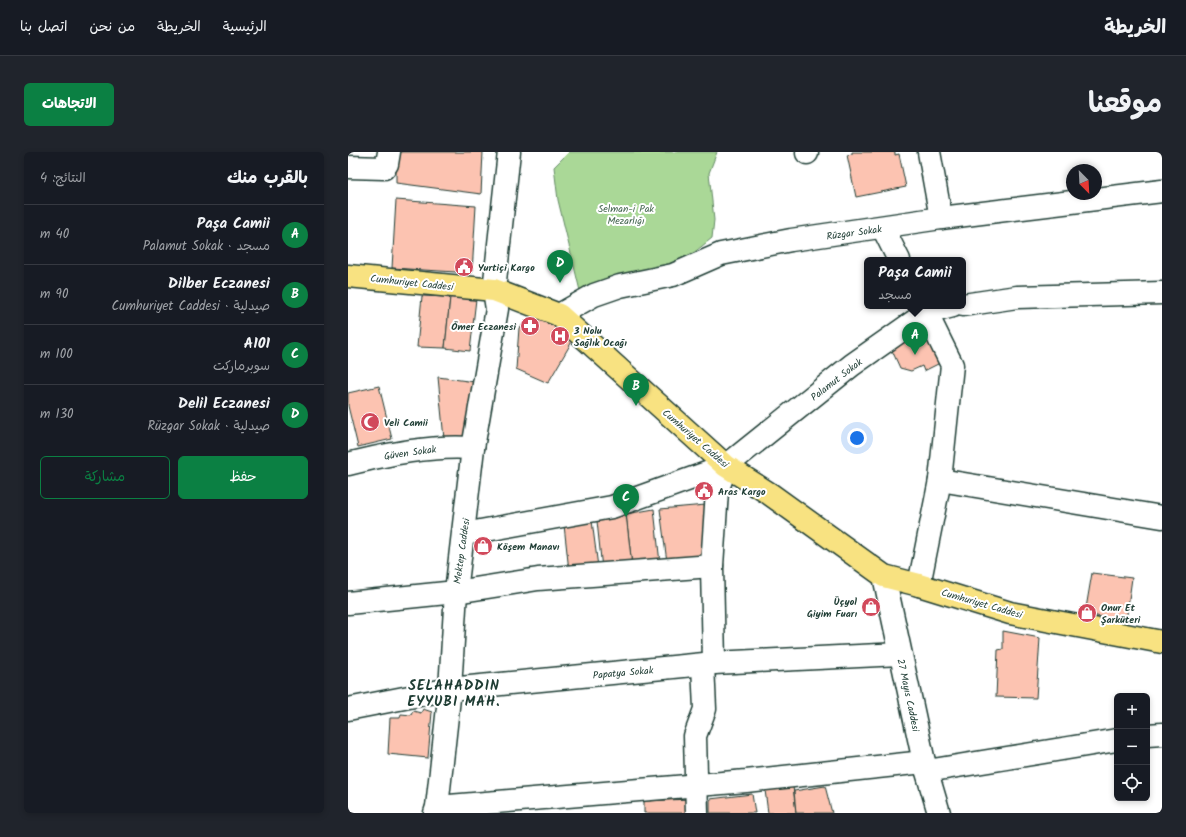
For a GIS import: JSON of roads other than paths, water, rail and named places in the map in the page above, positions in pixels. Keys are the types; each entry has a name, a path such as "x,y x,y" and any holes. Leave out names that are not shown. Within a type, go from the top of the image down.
{"main road":[{"name":"Cumhuriyet Caddesi","path":"348,276 494,290 559,315 726,466 770,494 884,576 919,584 1010,613 1162,642"}],"street":[{"path":"348,167 384,168 388,164 389,152"},
{"name":"Mektep Caddesi","path":"436,810 450,689 456,592 473,448 497,309 494,290 509,152"},
{"path":"929,152 941,218"},
{"name":"Rüzgar Sokak","path":"559,315 594,295 620,286 673,275 721,254 791,240 883,228 941,218 1162,191"},
{"path":"883,228 898,257"},
{"path":"966,304 1017,296 1162,293"},
{"path":"919,584 940,480 952,365 924,309"},
{"name":"Palamut Sokak","path":"726,466 924,309"},
{"name":"Güven Sokak","path":"348,464 381,456 450,446 473,448"},
{"path":"464,534 612,508 726,466"},
{"path":"697,813 695,736 705,708 717,491 726,466"},
{"path":"940,480 1162,517"},
{"path":"348,603 456,592 538,579 712,566"},
{"name":"27 Mayıs Caddesi","path":"884,576 925,766 939,813"},
{"name":"Papatya Sokak","path":"348,709 450,689 708,664 900,654"},
{"path":"1150,735 1162,734"},
{"path":"436,810 925,766 1114,740"}],"place":[{"name":"Yurtiçi Kargo","path":"464,267"},
{"name":"Delil Eczanesi","path":"560,283"},
{"name":"Ömer Eczanesi","path":"530,326"},
{"name":"3 Nolu Sağlık Ocağı","path":"560,336"},
{"name":"Paşa Camii","path":"915,355"},
{"name":"Dilber Eczanesi","path":"636,406"},
{"name":"Veli Camii","path":"370,422"},
{"name":"Aras Kargo","path":"704,491"},
{"name":"A101","path":"626,517"},
{"name":"Köşem Manavı","path":"483,546"},
{"name":"Üçyol Giyim Fuarı","path":"871,607"},
{"name":"Onur Et Şarküteri","path":"1087,613"}],"district":[{"name":"SELAHADDIN EYYUBI MAH.","path":"454,694"}],"park label":[{"name":"Selman-i Pak Mezarlığı","path":"626,214"}]}
